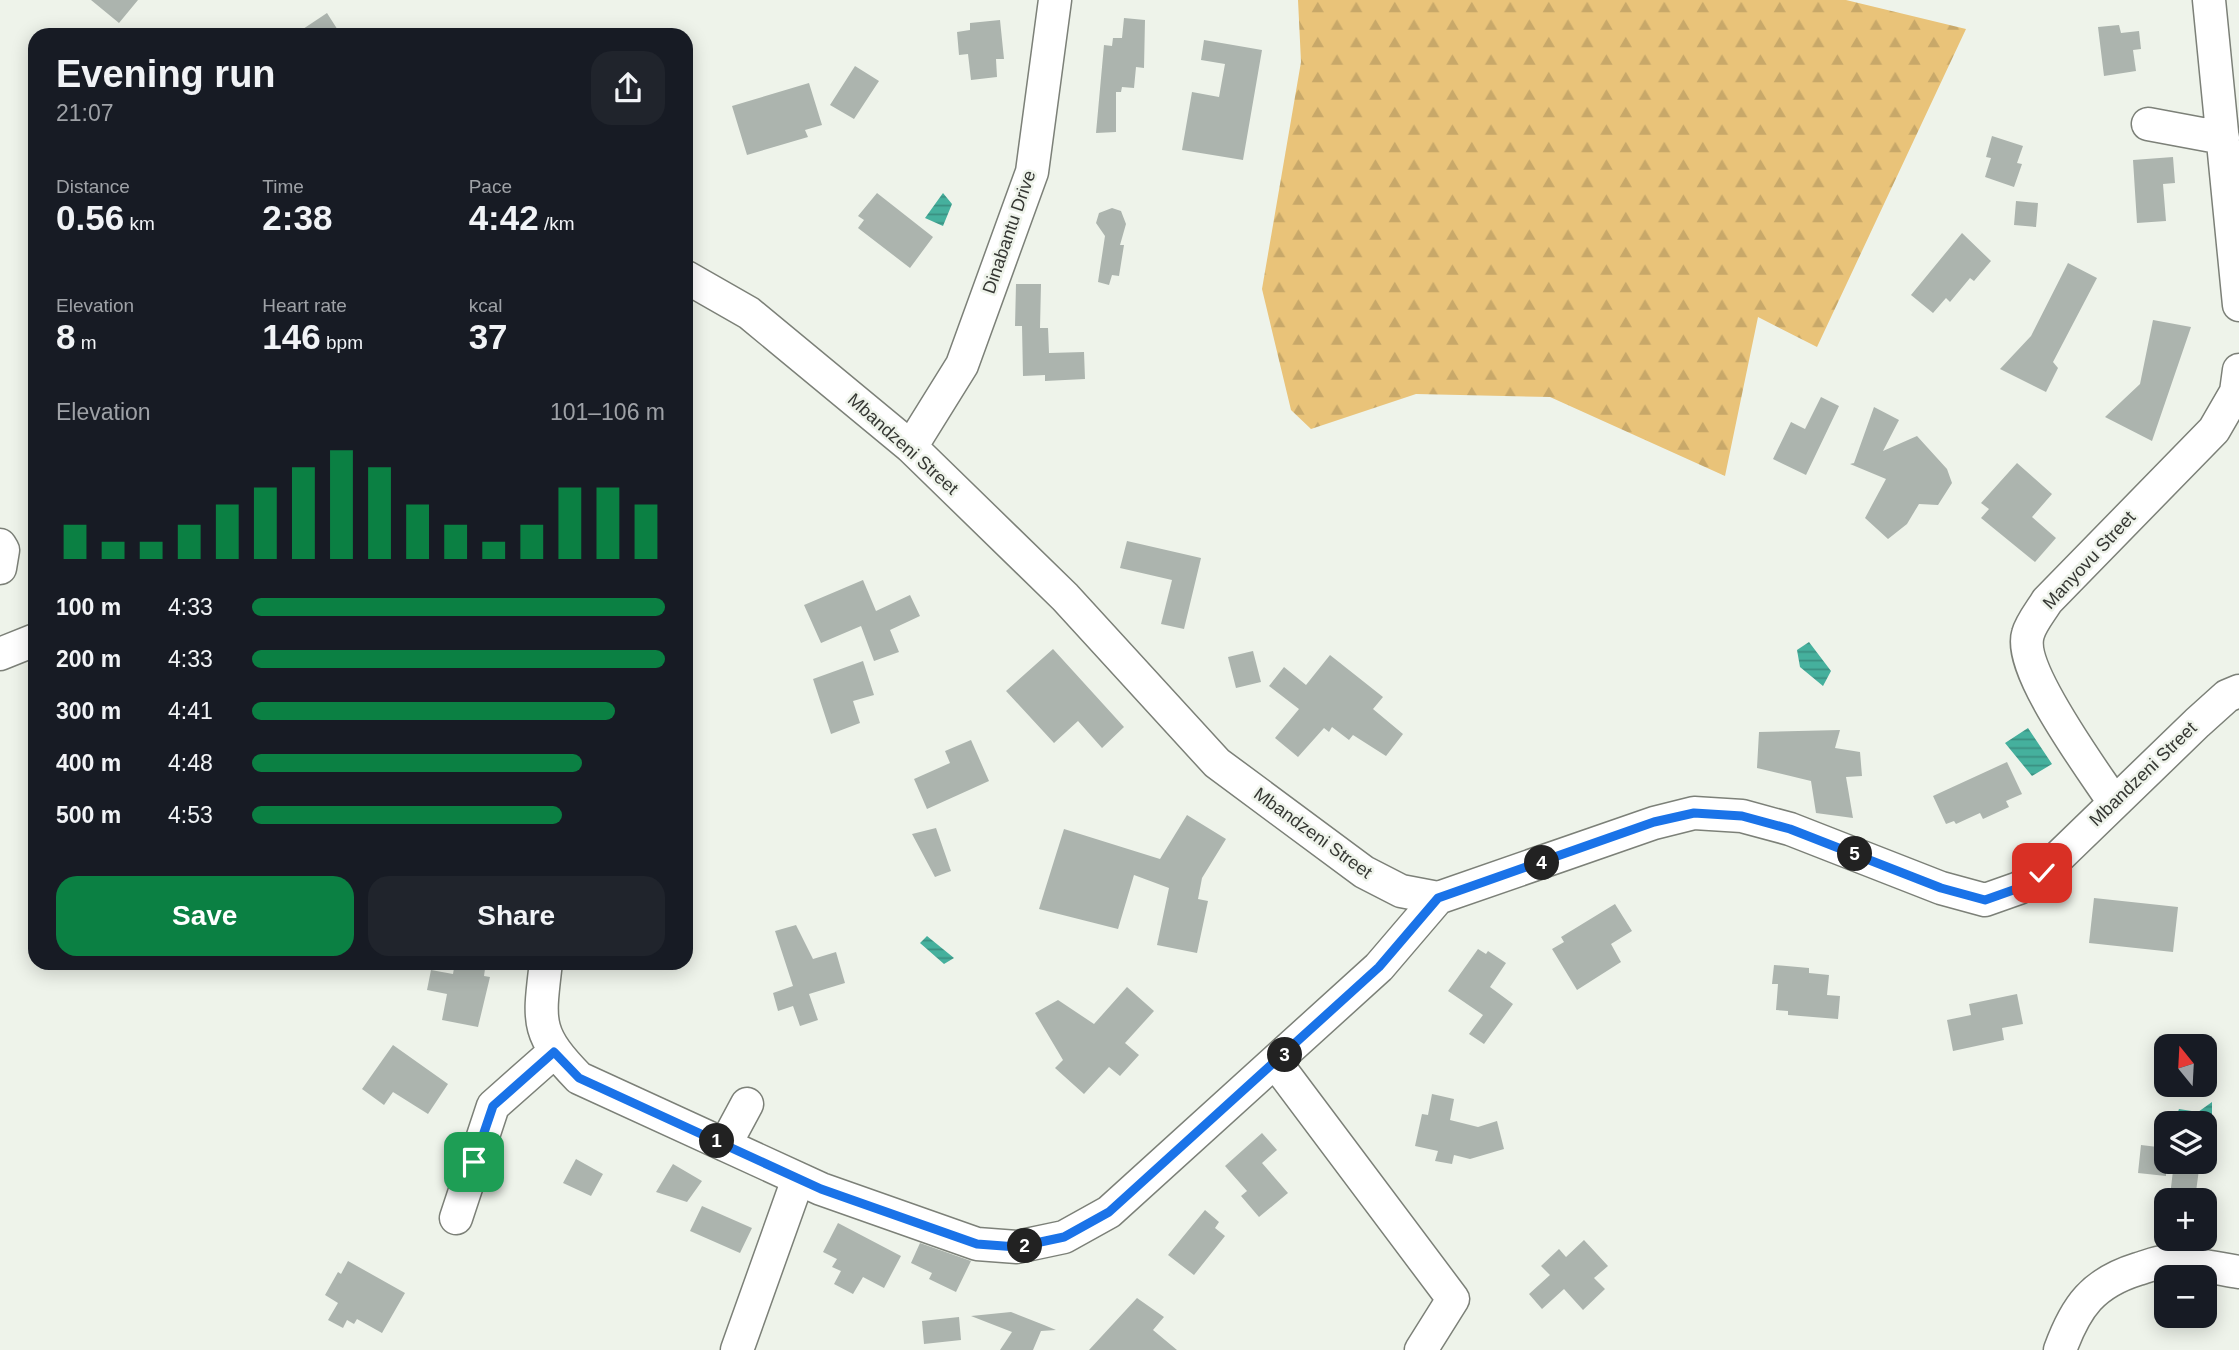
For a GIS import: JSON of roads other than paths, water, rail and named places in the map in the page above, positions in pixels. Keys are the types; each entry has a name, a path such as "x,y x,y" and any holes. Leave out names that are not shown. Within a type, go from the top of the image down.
{"street":[{"name":"Dinabantu Drive","path":"911,447 962,365 1032,173 1055,0"},
{"path":"2209,0 2239,305"},
{"path":"2148,124 2223,138"},
{"name":"Mbandzeni Street","path":"693,281 749,313 911,447 1065,597 1217,763 1364,872 1401,891 1438,898 1654,822 1694,813 1742,816 1790,829 1941,888 1985,900 2019,888 2042,873 2113,801 2197,723 2227,696 2239,691"},
{"name":"Manyovu Street","path":"2113,801 2044,694 2030,660 2027,635 2047,601 2214,430 2236,392 2239,370"},
{"path":"0,545 3,550 0,568"},
{"path":"0,654 28,643"},
{"path":"545,970 540,1018 554,1052 579,1078 798,1178 977,1244 1017,1247 1064,1237 1109,1212 1379,967 1438,898"},
{"path":"456,1218 493,1106 554,1052"},
{"path":"1276,1063 1453,1299 1421,1350"},
{"path":"725,1145 747,1104"},
{"path":"737,1350 798,1178"},
{"path":"2060,1350 2083,1305 2096,1288 2114,1277 2162,1262 2239,1272"}],"water":[{"path":"943,193 952,204 943,226 925,218"},
{"path":"1809,642 1831,671 1823,686 1800,667 1797,650"},
{"path":"2028,728 2052,764 2032,776 2005,743"},
{"path":"927,936 954,958 944,964 920,943"},
{"path":"2212,1102 2212,1111 2199,1111"}]}
